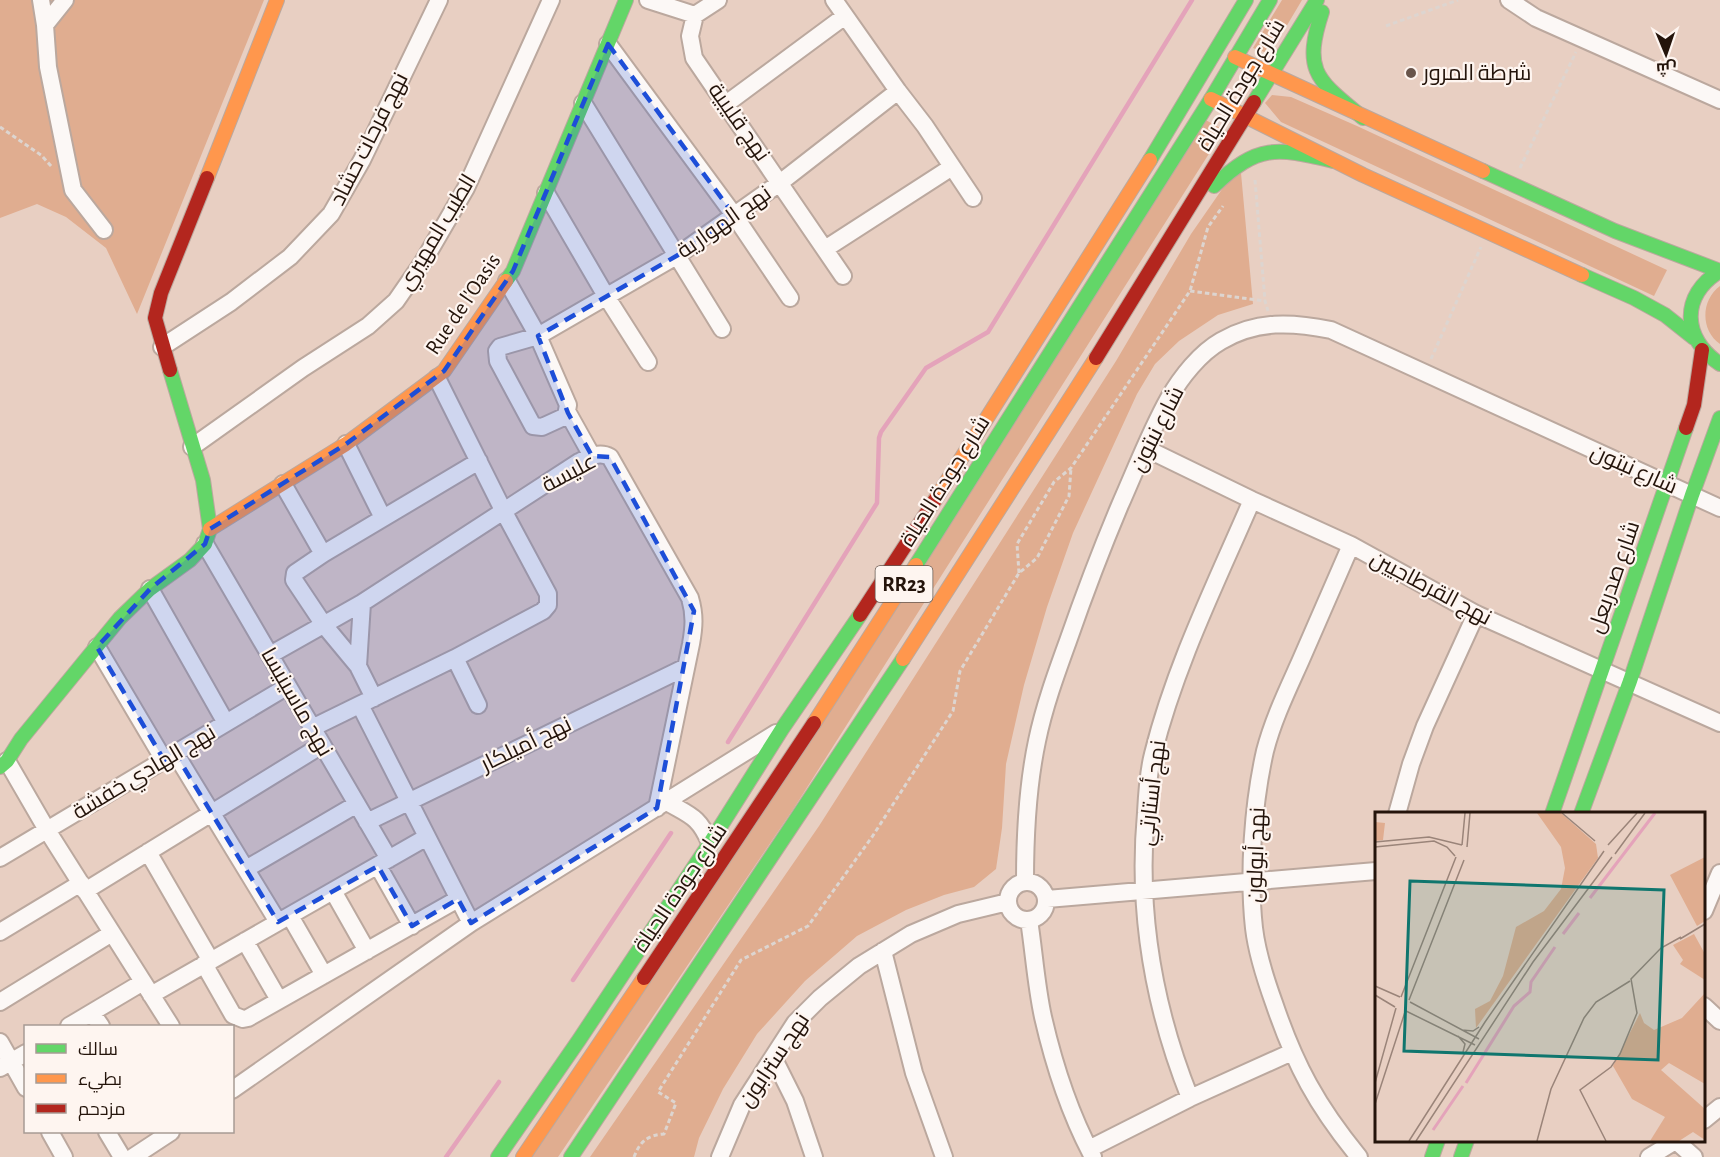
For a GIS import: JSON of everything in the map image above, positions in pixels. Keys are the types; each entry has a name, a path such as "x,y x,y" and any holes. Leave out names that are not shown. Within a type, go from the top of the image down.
{"main road":[{"path":"208,536 203,480 155,318 160,293 277,0"},
{"name":"Rue de l'Oasis","path":"2,760 120,618 150,589 190,560 208,536 345,444 444,371 507,281 626,0"},
{"path":"498,1157 579,1040 710,843 782,729 882,582 1111,224 1246,0"},
{"name":"شارع جودة الحياة","path":"523,1157 685,919 870,638 1211,99 1270,0"},
{"name":"شارع جودة الحياة","path":"571,1157 730,922 986,531 1184,219 1317,0"},
{"path":"1326,0 1312,41 1312,63 1328,88 1363,118"},
{"path":"1235,57 1512,185 1641,241 1720,271"},
{"path":"1211,99 1334,161 1634,298 1665,315 1694,338 1712,360 1720,363"},
{"path":"1184,219 1225,175 1239,163 1258,152 1275,149 1293,151 1334,161"},
{"path":"1694,338 1690,318 1694,299 1704,282 1720,271"},
{"name":"شارع صدربعل","path":"1552,812 1694,405 1702,350"},
{"path":"1581,812 1630,681 1720,418"},
{"path":"1432,1157 1437,1142"},
{"path":"1461,1157 1466,1142"}],"street":[{"path":"41,0 50,82 73,190 104,230"},
{"path":"45,25 64,0"},
{"name":"نهج فرحات حشاد","path":"162,347 231,302 290,257 331,214 362,160 439,0"},
{"name":"الطيب المهيري","path":"192,447 303,368 368,326 396,301 423,262 466,188 551,0"},
{"path":"648,0 695,15 718,0"},
{"path":"834,0 925,126 973,198"},
{"path":"1509,0 1536,18 1720,100"},
{"name":"نهج قليبية","path":"695,15 690,36 692,50 843,276"},
{"path":"726,104 845,16"},
{"path":"608,44 734,215 790,298"},
{"name":"نهج الهوارية","path":"568,413 542,427 532,426 498,361 497,351 500,347 538,336 678,255 781,182 898,91"},
{"path":"583,103 722,328"},
{"path":"825,249 952,167"},
{"path":"546,193 606,296 648,362"},
{"path":"507,281 538,336 568,405 568,413 592,456"},
{"name":"شارع نبتون","path":"1025,881 1025,829 1030,778 1048,697 1103,546 1145,448 1170,397 1185,374 1220,341 1247,329 1271,324 1299,324 1331,330 1692,495"},
{"path":"312,728 456,658 543,611 548,605 548,594 437,378"},
{"path":"345,444 383,518"},
{"name":"نهج القرطاجيين","path":"1145,448 1351,545 1476,614 1604,669 1720,723"},
{"name":"عليسة","path":"270,655 362,603 592,456 605,454 610,457 690,598 694,611 694,626 662,805"},
{"path":"358,666 324,625 294,578 296,570 479,461"},
{"path":"283,484 323,554"},
{"path":"1692,495 1720,508"},
{"name":"نهج أستارتي","path":"1190,1098 1176,1064 1152,972 1146,927 1144,833 1152,757 1177,676 1252,500"},
{"name":"نهج ماسينيسا","path":"208,536 270,655 367,822 412,926"},
{"name":"نهج أبولون","path":"1351,545 1279,709 1266,750 1253,834 1253,882 1254,927 1263,971 1292,1052 1319,1104 1359,1157"},
{"path":"150,589 226,723"},
{"path":"362,603 358,666 367,701 409,802 471,923"},
{"path":"1397,812 1425,726 1476,614"},
{"path":"97,647 170,757 211,813 246,869 324,975"},
{"path":"456,658 478,705"},
{"name":"نهج أميلكار","path":"367,822 686,667"},
{"name":"نهج الهادي خفشة","path":"0,858 288,686"},
{"path":"234,1089 471,923 782,729"},
{"path":"0,932 148,852 322,745"},
{"path":"2,760 170,1025"},
{"path":"246,869 357,804"},
{"path":"662,805 696,818 704,828 710,843"},
{"path":"74,1025 97,1020 147,988 208,962 427,837"},
{"path":"148,852 208,962 233,1015 243,1019 458,899"},
{"path":"1047,899 1375,871"},
{"path":"1705,909 1720,873"},
{"path":"1025,881 1040,886 1047,899 1042,913 1029,920 1015,916 1008,903 1012,888 1025,881"},
{"path":"333,891 367,951"},
{"name":"نهج سترابون","path":"720,1157 742,1105 795,1023 820,998 859,966 911,934 958,914 1008,903"},
{"path":"1029,920 1045,1025 1064,1090 1091,1153 1190,1098 1292,1052"},
{"path":"0,1002 112,933"},
{"path":"245,941 279,1000"},
{"path":"883,951 914,1072 944,1157"},
{"path":"1705,1007 1720,1021"},
{"path":"0,1042 24,1084"},
{"path":"773,1057 795,1101 814,1157"},
{"path":"1705,1119 1720,1107"},
{"path":"51,1133 64,1157"},
{"path":"108,1133 122,1157"},
{"path":"133,1157 168,1133"},
{"path":"1649,1157 1675,1142"},
{"path":"1678,1142 1694,1157"}],"path":[{"path":"1386,26 1458,0"},
{"path":"1512,185 1582,39"},
{"path":"0,127 41,154 73,190"},
{"path":"1258,152 1254,163 1265,301 1271,324"},
{"path":"1019,573 1017,544 1054,483 1071,468 1190,291 1208,227 1227,200"},
{"path":"1425,373 1488,232"},
{"path":"1190,291 1265,301"},
{"path":"634,1157 638,1146 650,1135 664,1134 676,1103 658,1092 741,960 808,926 872,837 953,711 960,671 1019,573 1037,558 1070,496 1071,468"}],"highlighted area":[{"path":"608,44 734,215 678,255 538,336 568,413 592,456 610,457 694,611 657,808 471,923 458,899 412,926 378,866 278,922 175,753 164,760 97,647 150,589 205,544 210,529 346,444 444,371 513,271"}],"shaded area":[{"path":"0,0 264,0 137,314 106,248 66,217 37,204 0,218"},
{"path":"1282,0 1302,0 1270,54 1253,48"},
{"path":"1272,95 1291,97 1357,126 1667,270 1654,296 1281,122 1265,103"},
{"path":"1202,118 1224,130 794,808 558,1157 529,1157"},
{"path":"1241,173 1253,304 1218,315 1179,341 1155,364 1137,394 1073,533 1047,607 1024,685 1006,764 1002,828 996,869 974,887 944,895 906,910 857,936 805,981 757,1034 723,1089 699,1138 694,1157 590,1157 819,826 1116,361 1191,234 1225,185"},
{"path":"1720,286 1720,344 1709,331 1705,315 1709,299"}],"waterway":[{"path":"728,742 877,503 881,432 926,368 988,332 1192,0"},
{"path":"573,980 671,833"},
{"path":"446,1157 499,1082"}],"traffic: fast":[{"path":"506,281 513,271 626,0"},
{"path":"1150,160 1246,0"},
{"path":"916,565 1211,99 1270,0"},
{"path":"1254,102 1317,0"},
{"path":"1322,12 1314,49 1314,62 1318,74 1335,94 1363,118"},
{"path":"1214,186 1244,162 1270,152 1298,153 1334,161"},
{"path":"1483,171 1615,231 1720,271"},
{"path":"1720,271 1698,292 1692,304 1691,317 1698,342 1707,354 1720,364"},
{"path":"1582,275 1634,298 1665,315 1694,338"},
{"path":"0,767 120,618 150,589 190,560 205,544 210,529 203,480 170,370"},
{"path":"1582,812 1630,681 1720,418"},
{"path":"1553,812 1686,428"},
{"path":"498,1157 579,1040 710,843 782,729 860,615"},
{"path":"571,1157 903,659"},
{"path":"1432,1157 1437,1142"},
{"path":"1461,1157 1466,1142"}],"traffic: slow":[{"path":"207,178 277,0"},
{"path":"1235,57 1483,171"},
{"path":"1211,99 1363,175 1582,275"},
{"path":"935,500 1150,160"},
{"path":"210,529 346,444 444,371 506,281"},
{"path":"903,659 1096,358"},
{"path":"814,723 916,565"},
{"path":"523,1157 644,978"}],"traffic: jam":[{"path":"1096,358 1254,102"},
{"path":"170,370 155,318 161,293 207,178"},
{"path":"1686,428 1694,405 1702,350"},
{"path":"860,615 935,500"},
{"path":"644,978 814,723"}],"place":[{"name":"شرطة المرور","path":"1411,73"}]}
